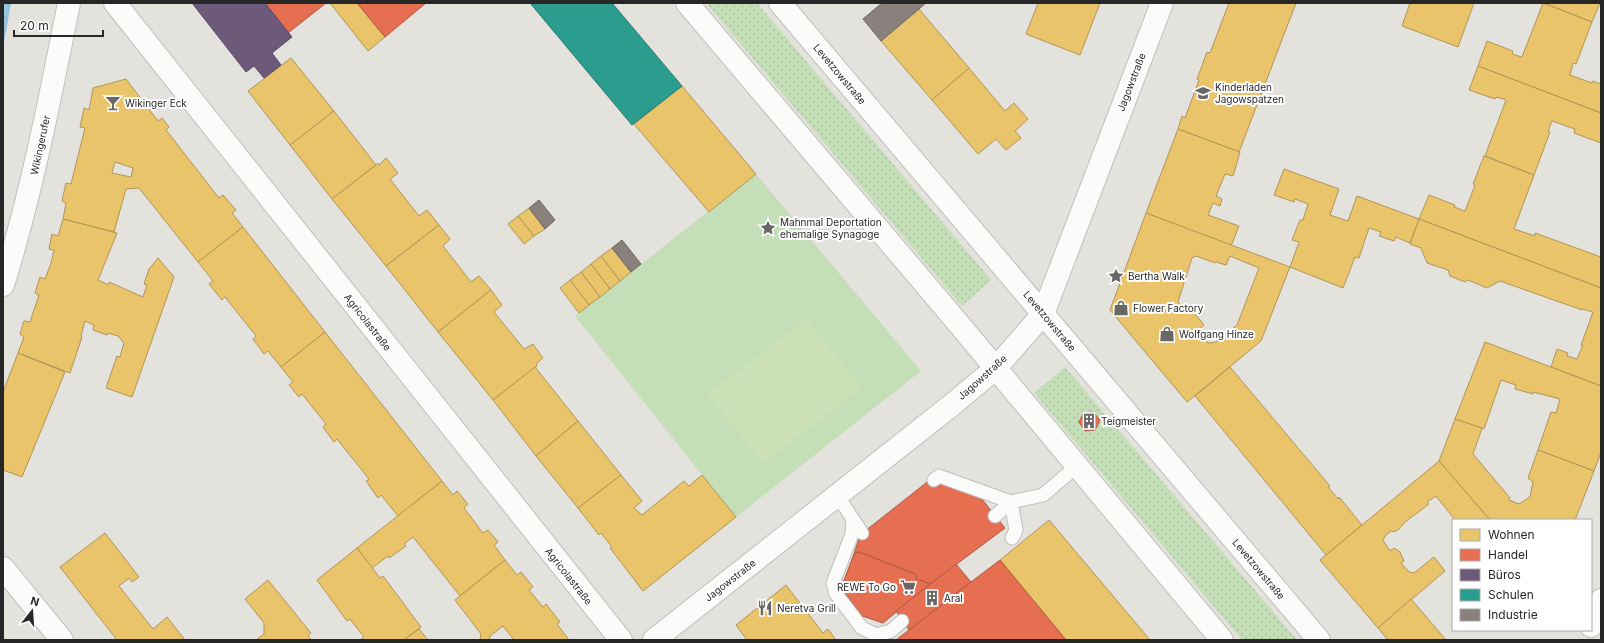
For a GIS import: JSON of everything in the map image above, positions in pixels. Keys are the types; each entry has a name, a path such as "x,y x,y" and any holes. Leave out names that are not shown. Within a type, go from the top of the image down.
{"street":[{"name":"Wikingerufer","path":"3,285 20,231 37,163 69,3"},
{"name":"Agricolastraße","path":"115,3 622,640"},
{"path":"687,3 996,368 1222,640"},
{"name":"Levetzowstraße","path":"780,3 1319,640"},
{"name":"Jagowstraße","path":"654,640 996,368 1043,314 1162,3"},
{"path":"3,568 62,640"},
{"path":"1592,623 1601,600"}],"lane":[{"path":"934,480 939,476 970,491 1011,502 1043,495 1077,466"},
{"path":"837,495 862,533"},
{"path":"995,516 1011,502"},
{"path":"1011,502 1016,530 1012,538"},
{"path":"853,521 852,534 833,583 836,594 862,628 876,635 891,631 902,621"}],"green space":[{"path":"706,3 757,3 991,280 962,306"},
{"path":"756,174 921,371 736,517 575,316"},
{"path":"806,319 861,388 763,464 708,394"},
{"path":"1065,367 1297,640 1242,640 1034,393"}],"water":[{"path":"3,3 11,3 3,48"}],"building: Wohnen":[{"path":"330,3 357,3 385,37 368,51"},
{"path":"1038,3 1100,3 1080,55 1026,34"},
{"path":"1229,3 1296,3 1239,152 1178,129 1182,116 1185,118 1199,80 1197,79 1207,52 1210,53"},
{"path":"1410,3 1474,3 1458,47 1402,26"},
{"path":"1543,3 1600,3 1592,22"},
{"path":"1543,3 1592,22 1576,64 1573,63 1570,75 1592,83 1593,81 1601,84 1601,113 1478,66 1487,41 1513,51 1512,54 1522,57"},
{"path":"919,9 969,68 932,100 881,41"},
{"path":"291,58 334,111 290,145 248,91"},
{"path":"1478,66 1601,113 1601,143 1574,133 1575,129 1552,121 1548,131 1550,132 1534,175 1485,156 1506,100 1497,97 1495,99 1469,90"},
{"path":"969,68 1005,111 1014,103 1028,119 1015,131 1021,138 1006,150 996,139 978,154 932,100"},
{"path":"126,79 158,121 162,118 169,127 166,130 219,198 223,195 236,210 232,213 243,227 198,262 139,188 126,189 114,232 63,219 66,203 62,201 66,183 71,184 85,128 80,127 84,108 89,110 93,88","holes":["115,162 133,168 131,177 112,173"]},
{"path":"682,86 756,174 709,212 634,124"},
{"path":"334,111 376,165 332,199 290,145"},
{"path":"1178,129 1240,152 1233,176 1225,174 1216,196 1222,199 1220,206 1213,203 1208,215 1239,226 1231,246 1146,213"},
{"path":"1484,156 1534,175 1514,229 1535,236 1535,233 1601,257 1601,288 1419,219 1429,195 1455,205 1454,207 1465,211 1475,185 1473,184"},
{"path":"386,158 398,173 390,179 419,216 427,210 439,225 386,266 332,199 378,163 379,165"},
{"path":"1284,169 1339,189 1330,215 1348,221 1357,196 1419,219 1410,243 1396,237 1394,241 1379,236 1381,232 1369,228 1359,258 1355,257 1343,288 1290,267 1299,242 1292,240 1300,220 1303,220 1308,204 1295,199 1294,202 1274,195"},
{"path":"529,208 545,229 534,236 518,216"},
{"path":"1146,213 1290,267 1261,341 1187,402 1110,310","holes":["1196,256 1215,263 1226,265 1230,256 1259,268 1237,325 1216,342 1208,343 1197,331 1204,325 1192,310 1188,313 1178,302 1192,258"]},
{"path":"518,216 534,236 524,244 508,224"},
{"path":"63,219 117,233 98,280 109,285 109,282 143,297 147,285 144,284 149,269 158,258 174,277 132,397 106,388 117,356 120,357 124,343 118,336 108,333 107,335 93,330 94,325 85,321 82,337 70,373 18,353 24,337 20,334 24,321 30,322 39,295 35,293 40,277 45,279 51,263 54,250 49,249 52,234 58,236"},
{"path":"1419,219 1601,288 1601,386 1551,367 1557,349 1568,353 1567,356 1577,359 1593,312 1582,310 1500,281 1487,288 1468,280 1465,282 1450,276 1448,270 1427,263 1421,248 1410,244"},
{"path":"439,225 450,239 443,246 471,282 479,276 491,290 438,332 386,266"},
{"path":"243,227 325,332 281,367 268,351 264,354 253,339 256,336 225,297 222,300 209,284 213,281 198,262"},
{"path":"612,248 631,272 620,281 601,256"},
{"path":"601,256 620,281 610,289 591,264"},
{"path":"591,264 610,289 600,297 581,272"},
{"path":"581,272 600,297 589,305 570,280"},
{"path":"570,280 589,305 579,313 560,288"},
{"path":"491,290 502,305 494,312 524,349 533,344 543,358 536,364 537,366 493,400 438,332"},
{"path":"325,332 442,481 398,516 381,495 378,498 366,481 369,479 337,439 334,442 323,427 326,424 302,394 299,397 289,385 293,382 281,367"},
{"path":"1485,342 1601,386 1601,452 1594,471 1538,450 1551,412 1556,413 1560,399 1515,389 1516,385 1501,380 1484,429 1455,419"},
{"path":"18,353 65,372 22,477 3,470 3,392"},
{"path":"535,367 578,421 536,456 493,400"},
{"path":"1230,367 1330,486 1328,487 1338,499 1339,497 1362,525 1326,555 1195,396"},
{"path":"1455,419 1482,428 1473,454 1510,498 1509,500 1519,504 1530,497 1533,482 1528,478 1538,450 1594,471 1575,519 1489,519 1439,461"},
{"path":"578,421 621,475 578,508 536,456"},
{"path":"1439,461 1489,519 1454,519 1436,496 1427,502 1429,504 1405,522 1399,529 1394,532 1391,531 1385,536 1383,540 1390,551 1394,548 1400,552 1404,561 1401,563 1409,572 1414,573 1434,557 1445,571 1378,628 1320,560"},
{"path":"621,475 642,501 634,508 642,515 684,481 689,486 702,475 736,517 643,591 610,548 612,547 601,533 599,535 578,508"},
{"path":"442,481 453,495 457,491 468,504 464,508 483,533 488,530 498,542 494,545 505,560 460,596 413,537 404,544 406,546 389,558 388,556 372,568 357,548"},
{"path":"1049,520 1150,640 1066,640 1000,560"},
{"path":"105,533 139,577 132,582 129,578 119,586 153,629 167,617 185,640 117,640 60,567"},
{"path":"357,548 380,578 383,576 421,627 404,640 360,640 364,637 350,619 347,621 317,580"},
{"path":"505,560 517,575 521,572 533,587 529,590 543,607 546,604 560,622 557,624 569,640 514,640 503,626 490,636 489,640 480,640 481,634 455,600"},
{"path":"268,580 311,633 308,636 312,640 256,640 264,634 264,623 245,599"},
{"path":"786,585 823,633 828,629 836,640 747,640 736,625"},
{"path":"1411,599 1446,640 1388,640 1378,628"},
{"path":"419,629 428,640 404,640"}],"building: Handel":[{"path":"265,3 326,3 288,33"},
{"path":"357,3 426,3 385,37"},
{"name":"Teigmeister","path":"1093,412 1100,420 1095,430 1085,431 1079,422 1083,414"},
{"path":"931,479 981,498 1005,528 930,584 917,579 915,574 859,552 854,554 860,535"},
{"path":"859,552 915,574 917,579 930,584 883,623 862,616 841,588 854,554"},
{"path":"1000,560 1066,640 896,640 971,582"},
{"name":"Aral","path":"956,564 971,582 909,630 896,611"}],"building: Büros":[{"path":"192,3 265,3 292,37 272,53 281,65 264,78 254,66 246,72"}],"building: Schulen":[{"path":"530,3 612,3 682,86 632,125"}],"building: Industrie":[{"path":"882,3 926,3 881,41 863,19"},
{"path":"539,200 555,220 545,229 529,208"},
{"path":"622,240 641,264 631,272 612,248"}],"place":[{"name":"Kinderladen Jagowspatzen","path":"1203,93"},
{"name":"Wikinger Eck","path":"113,103"},
{"name":"Mahnmal Deportation ehemalige Synagoge","path":"768,228"},
{"name":"Bertha Walk","path":"1116,276"},
{"name":"Flower Factory","path":"1121,308"},
{"name":"Wolfgang Hinze","path":"1167,334"},
{"name":"Teigmeister","path":"1089,421"},
{"name":"REWE To Go","path":"908,587"},
{"name":"Aral","path":"932,598"},
{"name":"Neretva Grill","path":"765,608"}]}
